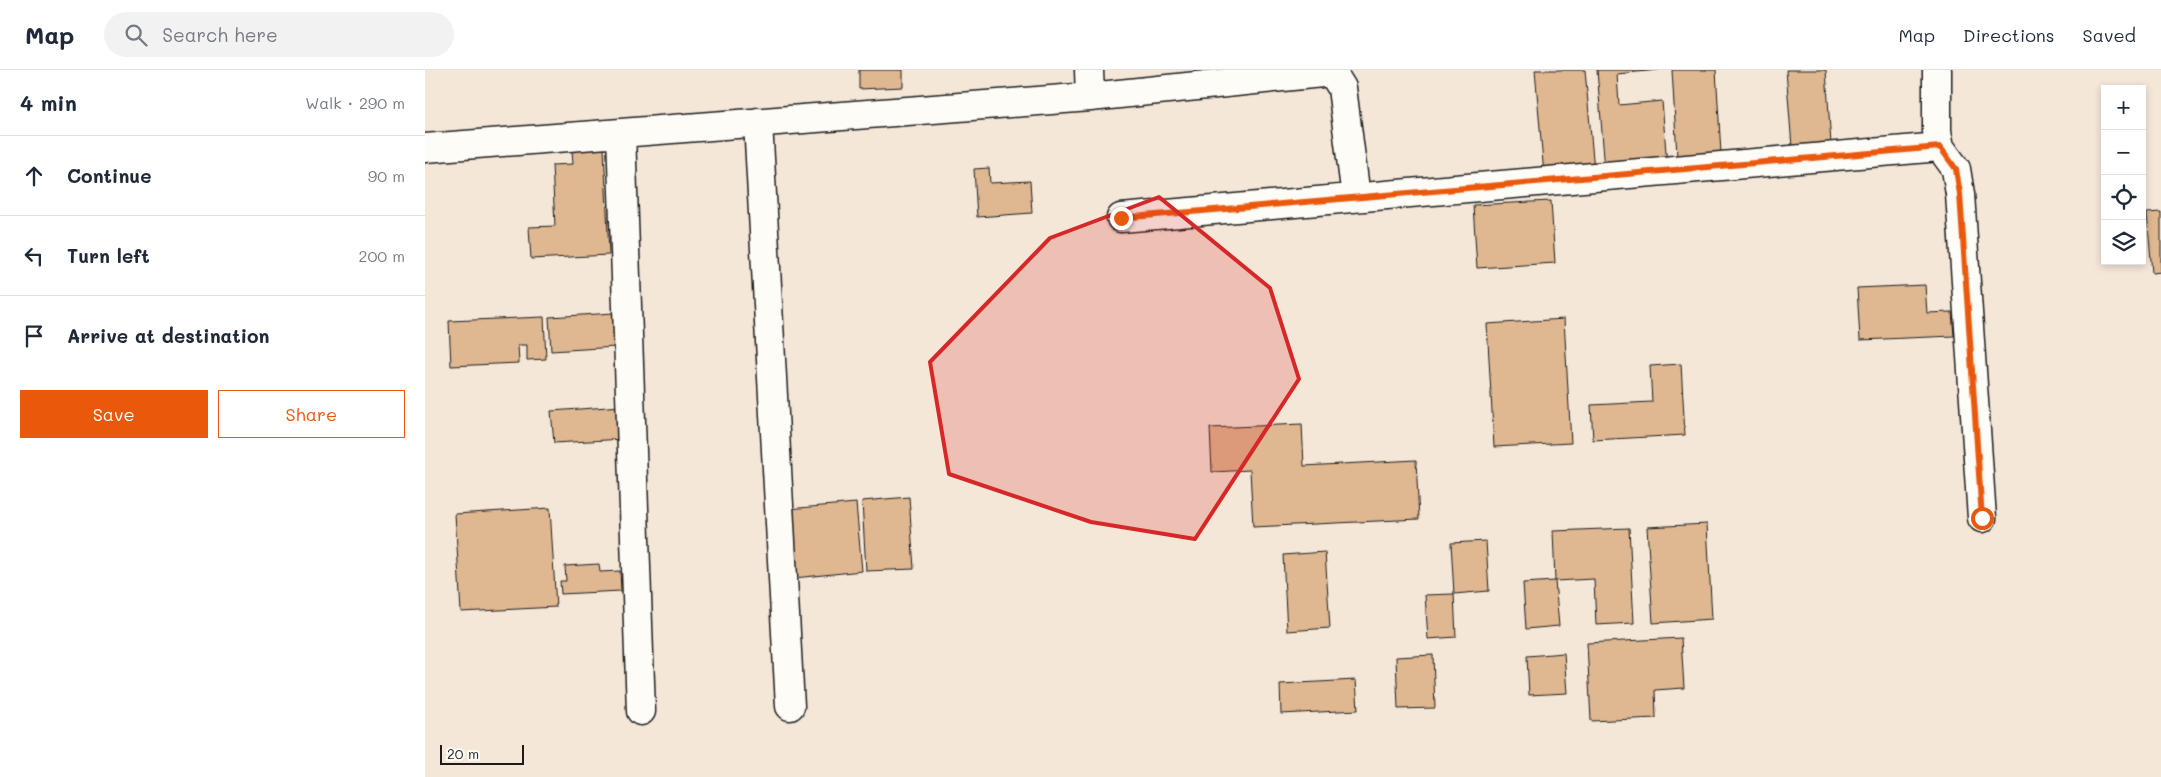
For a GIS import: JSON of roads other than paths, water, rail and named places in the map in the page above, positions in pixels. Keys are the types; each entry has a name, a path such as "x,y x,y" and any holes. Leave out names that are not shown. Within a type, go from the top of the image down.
{"street":[{"path":"1089,70 1090,97"},
{"path":"1937,70 1937,130 1940,147 1956,169 1960,194 1982,518"},
{"path":"425,148 1090,97 1332,72 1341,88 1356,197"},
{"path":"758,122 790,706"},
{"path":"621,133 641,711"},
{"path":"1121,218 1940,147"}]}
